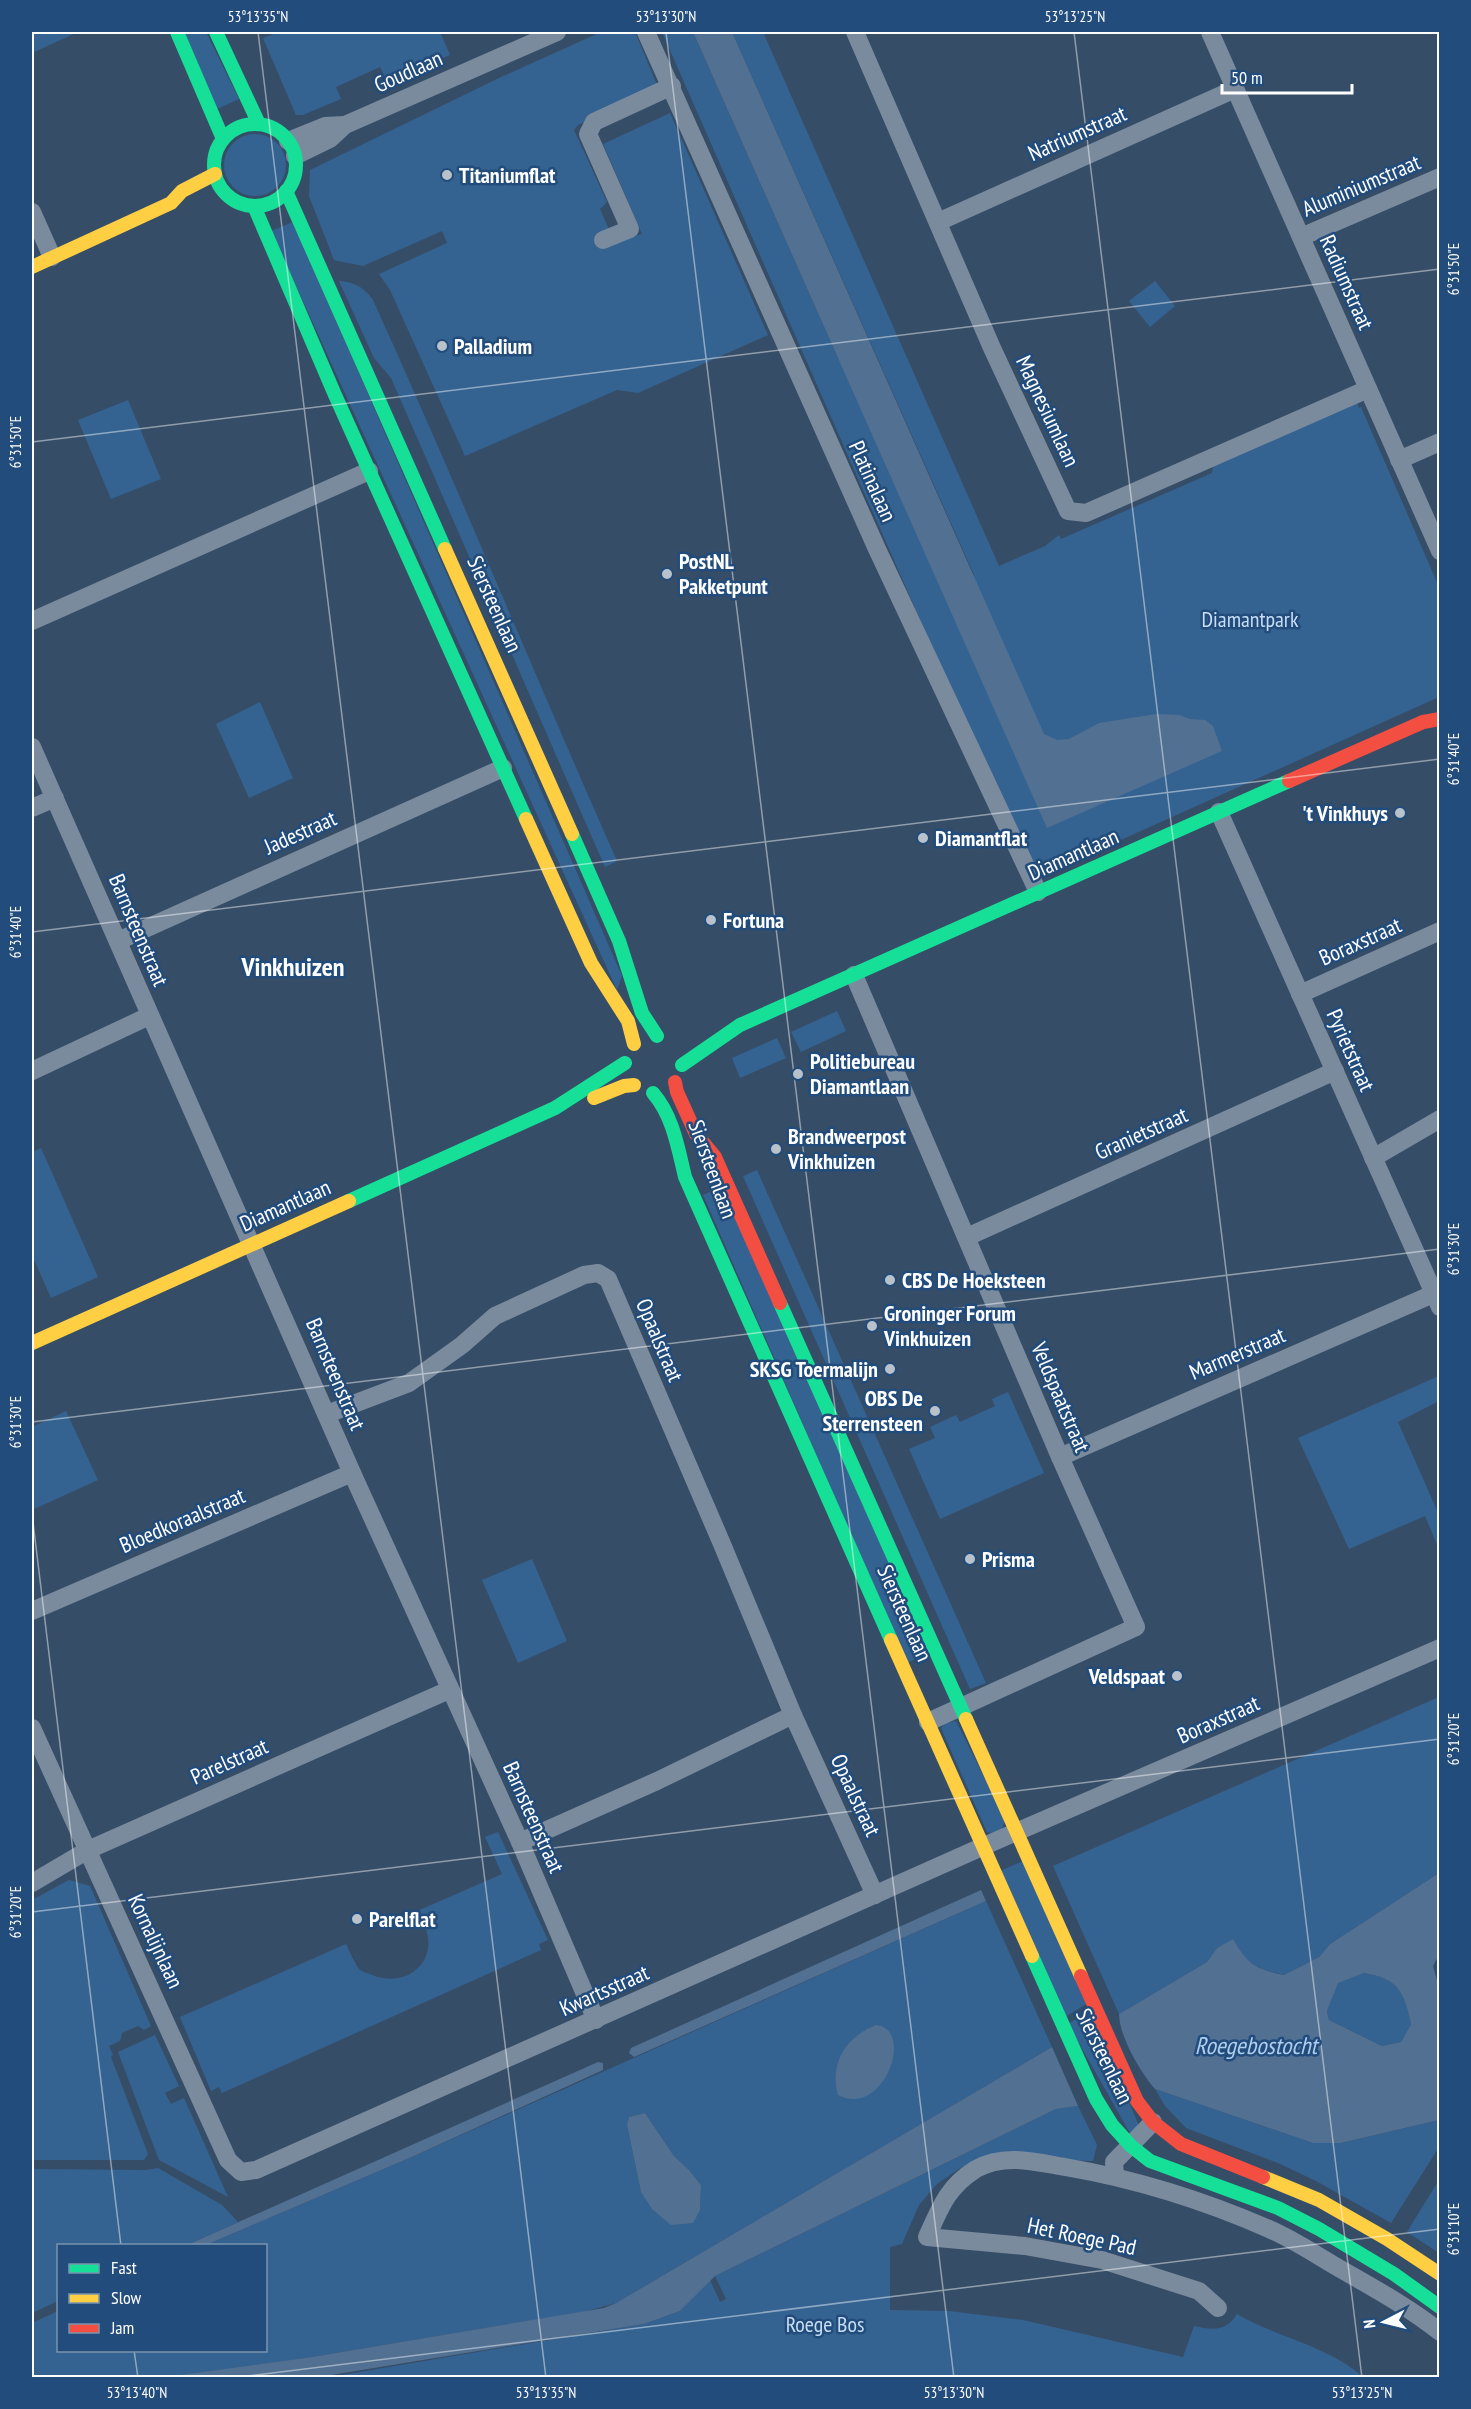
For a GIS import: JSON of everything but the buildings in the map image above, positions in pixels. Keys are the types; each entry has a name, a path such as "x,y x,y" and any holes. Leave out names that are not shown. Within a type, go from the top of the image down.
{"main road":[{"path":"177,32 223,139"},
{"path":"216,32 259,124"},
{"path":"171,203 187,203 213,192 254,206 274,201 286,191 294,176 292,149 273,127 259,124 240,126 223,139 215,157 213,192"},
{"path":"32,267 171,203 182,191 215,174"},
{"name":"Siersteenlaan","path":"286,191 619,941 635,996 649,1026 657,1036"},
{"path":"254,206 369,471 591,963 619,1003 633,1033 634,1044"},
{"name":"Diamantlaan","path":"1423,722 1440,706"},
{"name":"Diamantlaan","path":"699,1036 722,1027 740,1025 1423,722 1440,719"},
{"name":"Diamantlaan","path":"682,1065 691,1056 726,1038 740,1025"},
{"path":"657,1036 674,1046 682,1065 675,1082 666,1090 653,1093 643,1091 634,1085 627,1075 625,1063 627,1052 634,1044 645,1037 657,1036"},
{"name":"Diamantlaan","path":"555,1108 625,1063"},
{"name":"Siersteenlaan","path":"675,1082 691,1124 717,1163 1137,2101 1164,2132 1198,2152 1319,2199 1378,2233 1440,2274"},
{"name":"Diamantlaan","path":"32,1343 555,1108 587,1100 624,1086 634,1085"},
{"name":"Siersteenlaan","path":"653,1093 660,1101 674,1130 685,1177 1096,2099 1112,2125 1131,2146 1150,2161 1278,2208 1319,2229 1394,2274 1440,2307"}],"street":[{"name":"Goudlaan","path":"292,149 325,126 345,125 557,32"},
{"name":"Platinalaan","path":"646,32 877,549 1038,892"},
{"name":"Magnesiumlaan","path":"855,32 992,348 1068,512 1086,513 1368,388"},
{"name":"Radiumstraat","path":"1210,32 1440,551"},
{"path":"603,240 630,229 588,134 594,123 672,86"},
{"name":"Natriumstraat","path":"938,222 1235,89"},
{"name":"Aluminiumstraat","path":"1301,237 1440,177"},
{"path":"32,212 52,257"},
{"path":"1399,460 1440,442"},
{"path":"32,621 369,471"},
{"name":"Barnsteenstraat","path":"32,747 352,1473 520,1842 596,2020"},
{"name":"Jadestraat","path":"118,941 503,768"},
{"path":"32,808 55,798"},
{"name":"Pyrietstraat","path":"1219,812 1373,1158 1438,1297"},
{"name":"Boraxstraat","path":"1300,994 1440,931"},
{"name":"Veldspaatstraat","path":"854,975 1060,1457 1136,1627 928,1722"},
{"path":"32,1071 149,1016"},
{"name":"Granietstraat","path":"967,1237 1335,1071"},
{"path":"1373,1158 1440,1119"},
{"name":"Opaalstraat","path":"327,1414 409,1383 462,1345 495,1316 584,1275 598,1273 608,1279 793,1715 876,1895"},
{"name":"Marmerstraat","path":"1060,1457 1438,1297"},
{"name":"Bloedkoraalstraat","path":"32,1611 352,1473"},
{"name":"Boraxstraat","path":"984,1846 1440,1648"},
{"name":"Parelstraat","path":"32,1882 88,1850 449,1690"},
{"path":"520,1842 657,1781 793,1715"},
{"name":"Kornalijnlaan","path":"32,1728 228,2160 241,2172"},
{"name":"Kwartsstraat","path":"241,2172 256,2170 984,1846"},
{"name":"Siersteenlaan","path":"1115,2176 1113,2162 1153,2122"},
{"name":"Het Roege Pad","path":"1115,2176 1015,2159 991,2164 977,2169 946,2193 927,2237 1025,2246 1102,2260 1199,2291 1218,2308"},
{"path":"1115,2176 1185,2197 1270,2229 1420,2316 1440,2332"},
{"path":"1270,2229 1288,2187"}],"green space":[{"path":"32,32 78,32 32,53"},
{"path":"184,32 206,32 239,99 217,109"},
{"path":"279,32 440,32 450,55 387,81 380,67 336,87 341,99 303,115 296,115 263,38"},
{"path":"601,32 635,32 659,90 578,125 574,130 607,202 600,209 614,241 642,234 603,144 670,113 768,335 638,393 617,390 465,456 390,290 379,274 447,243 442,231 363,266 334,260 309,196 310,170 499,78"},
{"name":"Diamantpark","path":"662,32 693,32 838,358 975,577 732,32 763,32 999,566 1045,546 1059,535 1061,539 1212,473 1213,465 1357,402 1439,587 1439,697 1034,879"},
{"path":"249,134 261,134 277,143 284,153 286,165 284,177 277,187 261,196 249,196 238,191 229,182 224,171 224,159 229,148 238,139"},
{"path":"293,222 622,976 617,990 271,231"},
{"path":"339,281 358,286 373,300 617,861 605,867 391,378 374,358"},
{"path":"1155,281 1175,306 1150,327 1129,301"},
{"path":"128,400 161,479 111,499 78,420"},
{"path":"260,702 293,778 249,798 216,724"},
{"path":"837,1011 846,1031 801,1052 791,1032"},
{"path":"777,1038 786,1058 740,1078 732,1058"},
{"path":"41,1148 98,1277 51,1298 32,1255 32,1152"},
{"path":"757,1170 986,1683 970,1689 743,1176"},
{"path":"723,1186 930,1652 907,1663 703,1195"},
{"path":"1439,1376 1439,1401 1398,1422 1439,1515 1439,1549 1425,1516 1349,1549 1298,1438"},
{"path":"1008,1392 1044,1473 940,1519 909,1449 935,1438 930,1427 956,1415 960,1422 995,1406 992,1399"},
{"path":"66,1411 98,1480 32,1510 32,1427"},
{"path":"532,1559 567,1641 518,1663 482,1580"},
{"path":"1439,1697 1439,1873 1330,1944 1319,1957 1284,1975 1266,1970 1248,1961 1233,1940 1217,1948 1207,1962 1119,2014 1053,1866"},
{"path":"956,1721 1005,1819 1002,1829 994,1833 987,1832 941,1728 946,1723"},
{"path":"498,1832 548,1940 539,1944 541,1950 222,2093 219,2087 211,2091 180,2017 346,1944 357,1966 363,1972 388,1979 402,1977 413,1972 422,1963 427,1952 428,1939 424,1926 415,1912 502,1874 485,1837"},
{"path":"1023,1861 1086,2004 1065,2017 1000,1871"},
{"path":"69,1880 90,1886 151,2026 144,2030 138,2026 122,2033 120,2041 109,2046 113,2055 111,2057 148,2154 144,2160 32,2160 32,1900"},
{"path":"986,1901 1052,2047 616,2303 583,2312 312,2357 167,2378 32,2377 32,2323 57,2311 57,2352 267,2352 267,2244 208,2244 414,2156","holes":["645,2113 674,2156 701,2185 700,2210 641,2192 627,2125 629,2117"]},
{"path":"1364,1973 1392,1983 1402,1995 1411,2024 1401,2042 1382,2046 1329,2020 1327,2011 1338,1982"},
{"path":"1090,2010 1139,2126 1130,2133 1068,2024"},
{"path":"155,2035 179,2086 165,2093 171,2104 184,2098 228,2197 159,2160 118,2052"},
{"path":"1155,2089 1313,2143 1341,2143 1439,2120 1439,2147 1391,2223 1316,2181 1278,2163 1186,2128 1165,2106"},
{"name":"Roege Bos","path":"1078,2106 1097,2145 1093,2161 986,2158 960,2168 937,2184 919,2205 902,2244 890,2247 890,2310 949,2311 1023,2320 1183,2357 1194,2326 1224,2327 1237,2314 1334,2357 1363,2377 324,2378 644,2324 680,2311 710,2280 720,2302 726,2299 715,2276 1056,2109"},
{"path":"158,2168 222,2205 238,2222 189,2244 57,2244 57,2301 32,2313 32,2169 146,2170"},
{"path":"1439,2180 1439,2253 1407,2232"}],"water":[{"path":"693,32 732,32 1044,734 1057,740 1069,739 1099,723 1156,714 1179,715 1190,719 1205,720 1213,726 1222,751 1047,828"},
{"name":"Roegebostocht","path":"1439,1873 1439,1955 1433,1966 1440,1991 1439,2120 1341,2143 1313,2143 1155,2089 1149,2082 1127,2043 1119,2014 1207,1962 1217,1948 1233,1939 1248,1960 1260,1968 1284,1975 1319,1957 1330,1944","holes":["1364,1973 1392,1983 1402,1995 1411,2024 1401,2042 1382,2046 1329,2020 1327,2011 1338,1983"]},
{"path":"981,1890 986,1901 634,2057 629,2053 631,2048"},
{"path":"876,2025 888,2030 893,2041 893,2055 889,2070 869,2095 854,2099 838,2095 836,2072 842,2052 856,2036"},
{"path":"1052,2047 1078,2106 1056,2109 715,2276 680,2311 644,2324 319,2377 167,2377 312,2357 604,2308"},
{"path":"598,2062 603,2063 603,2070 414,2156 208,2244 189,2244"},
{"path":"645,2113 674,2156 701,2185 700,2210 693,2223 671,2225 652,2209 641,2192 627,2125 629,2117"}],"traffic: fast":[{"path":"177,32 223,139"},
{"path":"216,32 259,124"},
{"path":"255,124 271,127 284,136 293,149 296,165 293,181 284,194 271,203 255,206 239,203 226,194 217,181 214,165 217,149 226,136 239,127 255,124"},
{"path":"286,191 445,549"},
{"path":"254,206 335,395 526,819"},
{"path":"682,1065 740,1025 1289,781"},
{"path":"572,834 619,941 642,1013 657,1036"},
{"path":"349,1201 555,1108 625,1063"},
{"path":"653,1093 670,1122 685,1177 891,1640"},
{"path":"780,1303 966,1719"},
{"path":"1032,1956 1096,2099 1112,2125 1131,2146 1150,2161 1278,2208 1319,2229 1394,2274 1440,2307"}],"traffic: slow":[{"path":"32,267 171,203 182,191 215,174"},
{"path":"445,549 572,834"},
{"path":"526,819 591,963 628,1021 634,1044"},
{"path":"594,1098 624,1086 634,1085"},
{"path":"32,1343 349,1201"},
{"path":"891,1640 1032,1956"},
{"path":"966,1719 1081,1976"},
{"path":"1263,2177 1319,2200 1387,2239 1440,2274"}],"traffic: jam":[{"path":"1289,781 1423,722 1440,719"},
{"path":"675,1082 677,1092 696,1134 715,1157 780,1303"},
{"path":"1081,1976 1137,2101 1153,2122 1181,2144 1263,2177"}],"place":[{"name":"Titaniumflat","path":"447,175"},
{"name":"Palladium","path":"442,346"},
{"name":"PostNL Pakketpunt","path":"667,574"},
{"name":"'t Vinkhuys","path":"1400,813"},
{"name":"Diamantflat","path":"923,838"},
{"name":"Fortuna","path":"711,920"},
{"name":"Politiebureau Diamantlaan","path":"798,1074"},
{"name":"Brandweerpost Vinkhuizen","path":"776,1149"},
{"name":"CBS De Hoeksteen","path":"890,1280"},
{"name":"Groninger Forum Vinkhuizen","path":"872,1326"},
{"name":"SKSG Toermalijn","path":"890,1369"},
{"name":"OBS De Sterrensteen","path":"935,1411"},
{"name":"Prisma","path":"970,1559"},
{"name":"Veldspaat","path":"1177,1676"},
{"name":"Parelflat","path":"357,1919"}],"district":[{"name":"Vinkhuizen","path":"293,966"}]}
